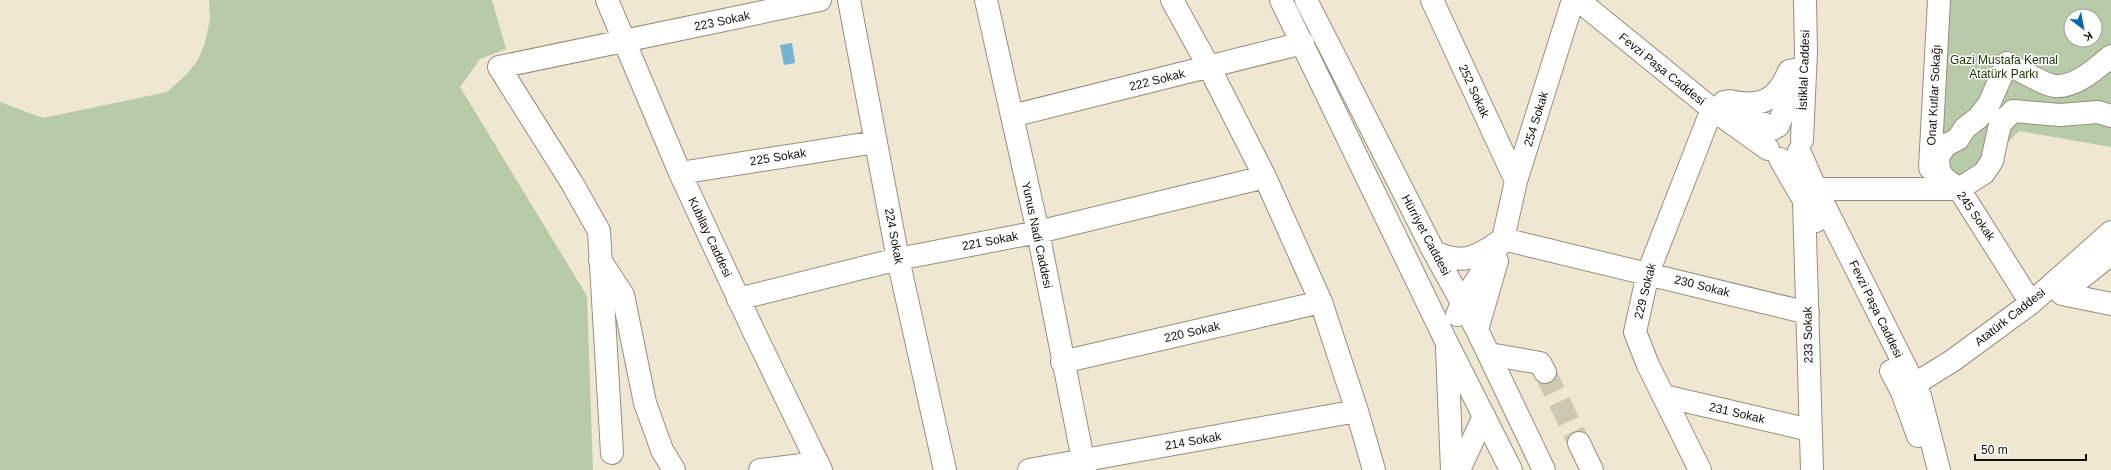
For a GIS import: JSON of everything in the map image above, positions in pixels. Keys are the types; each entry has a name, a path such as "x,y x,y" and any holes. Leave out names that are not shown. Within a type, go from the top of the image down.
{"main road":[{"name":"Kubilay Caddesi","path":"607,0 623,42 680,173 738,299 820,467"},
{"name":"223 Sokak","path":"600,259 599,231 572,183 499,67 820,0"},
{"name":"224 Sokak","path":"849,0 898,259 945,470"},
{"name":"Yunus Nadi Caddesi","path":"986,0 1038,232 1062,362 1084,466"},
{"path":"1172,0 1209,67 1265,177 1321,302 1357,411 1374,470"},
{"path":"1281,0 1447,342 1511,470"},
{"name":"Hürriyet Caddesi","path":"1307,0 1434,252 1477,330 1544,470"},
{"name":"252 Sokak","path":"1432,0 1516,181"},
{"name":"254 Sokak","path":"1477,330 1503,239 1516,181 1573,0"},
{"name":"Fevzi Paşa Caddesi","path":"1578,0 1716,104 1784,143 1810,194 1848,282 1910,394 1939,470"},
{"name":"Fevzi Paşa Caddesi","path":"1597,0 1716,104"},
{"name":"İstiklal Caddesi","path":"1784,143 1795,57 1793,0"},
{"name":"İstiklal Caddesi","path":"1784,143 1806,51 1805,0"},
{"name":"Onat Kutlar Sokağı","path":"1929,189 1939,0"},
{"name":"222 Sokak","path":"1012,116 1303,43"},
{"path":"2107,109 2060,114 2013,111 2000,124 1992,161 1984,173 1959,189 1945,179 1939,171 1938,157 1946,145 1958,139 1965,128 1978,118 1989,104 2007,63 2024,73 2055,86 2074,82 2090,75 2111,56"},
{"path":"1716,104 1755,105 1769,100 1783,86 1795,57"},
{"name":"229 Sokak","path":"1700,470 1635,332 1648,273 1716,104"},
{"name":"225 Sokak","path":"680,173 876,142"},
{"name":"221 Sokak","path":"738,299 898,259 1038,232 1265,177"},
{"name":"245 Sokak","path":"1810,194 1959,189 2031,303"},
{"name":"233 Sokak","path":"1810,194 1808,313 1812,470"},
{"name":"Atatürk Caddesi","path":"1910,394 2031,303 2111,232"},
{"path":"1434,252 1449,259 1463,259 1485,252 1503,239"},
{"path":"1452,470 1447,342 1462,303 1503,239"},
{"name":"230 Sokak","path":"1503,239 1808,313"},
{"name":"Atatürk Caddesi","path":"1910,394 2062,294 2111,254"},
{"path":"600,259 612,454"},
{"path":"600,259 623,295 645,403 662,450 674,470"},
{"path":"2062,294 2111,304"},
{"name":"220 Sokak","path":"1062,362 1321,302"},
{"path":"1488,354 1540,362 1545,372"},
{"path":"1459,470 1484,416 1502,383"},
{"name":"Fevzi Paşa Caddesi","path":"1910,394 1926,470"},
{"name":"231 Sokak","path":"1664,396 1810,430"},
{"name":"214 Sokak","path":"1029,470 1084,466 1357,411"},
{"path":"1579,443 1592,470"},
{"path":"760,470 820,467"}],"green space":[{"path":"209,0 492,0 506,49 480,59 460,87 587,296 593,470 0,470 0,102 43,118 167,92 186,75 198,60 205,43 210,19"},
{"name":"Gazi Mustafa Kemal Atatürk Parkı","path":"1940,0 2111,0 2111,147 2019,131 2003,147 2000,164 1933,189"}],"water":[{"path":"792,43 795,63 784,65 780,45"}],"tunnel":[{"path":"1545,372 1579,443"}]}
